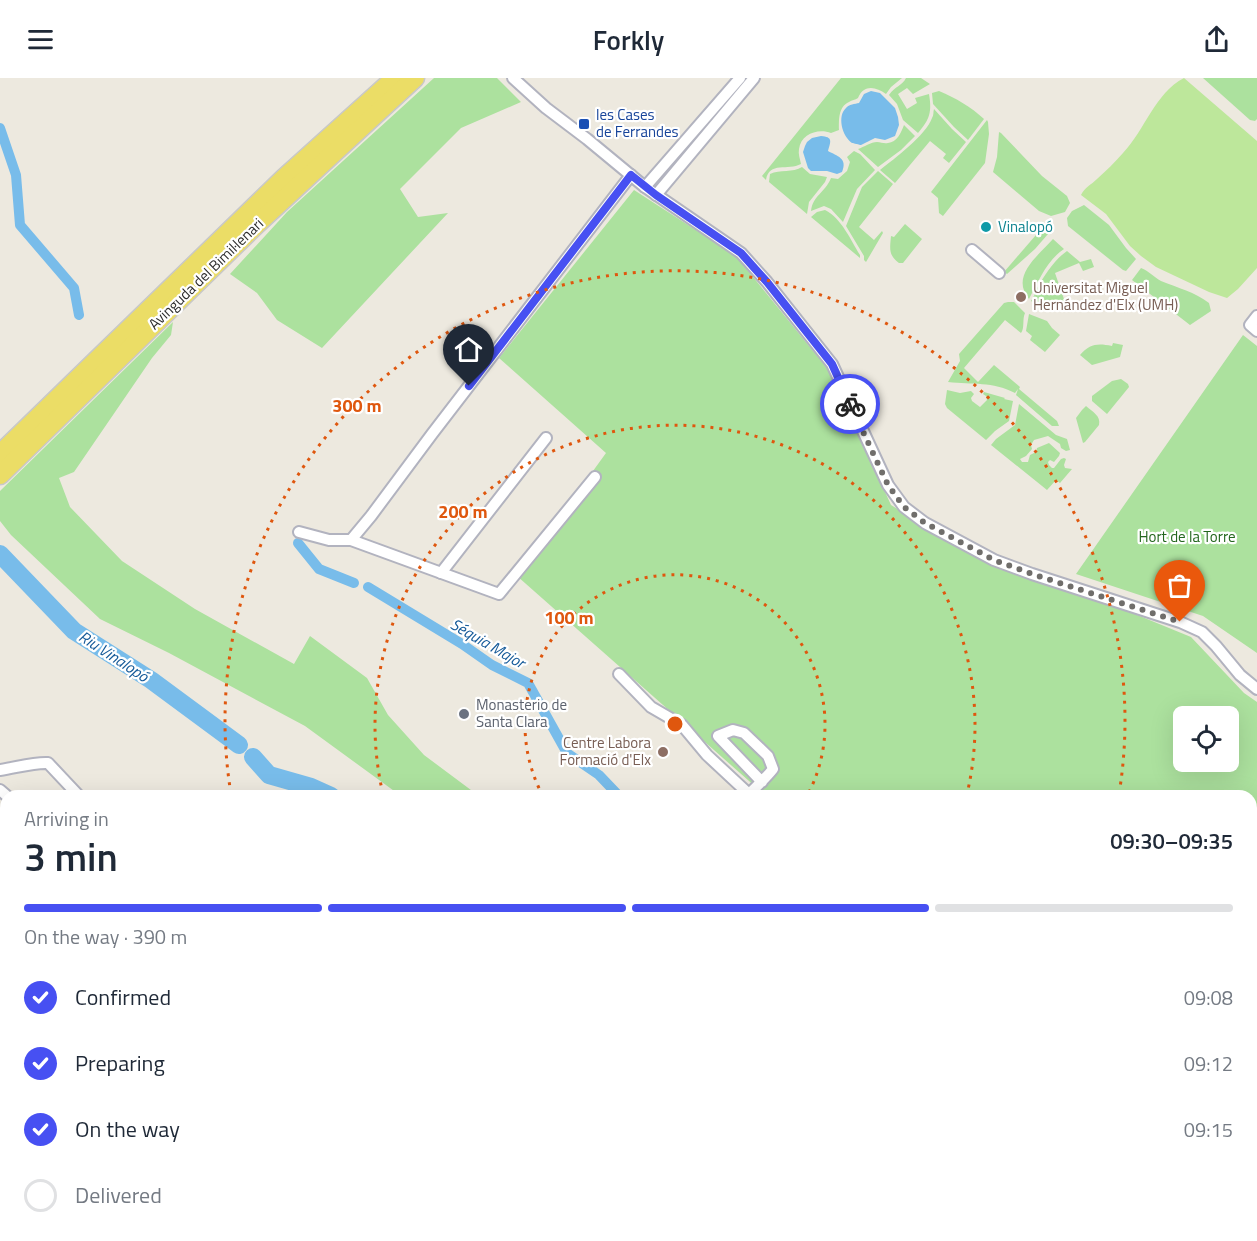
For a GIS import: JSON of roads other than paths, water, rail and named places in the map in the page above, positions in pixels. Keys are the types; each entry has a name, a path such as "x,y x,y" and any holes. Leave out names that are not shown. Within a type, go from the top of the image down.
{"main road":[{"name":"Avinguda del Bimil·lenari","path":"0,475 56,409 284,178 395,78"},
{"name":"Avinguda del Bimil·lenari","path":"0,454 56,409 415,78"}],"street":[{"path":"513,78 532,97 645,187 741,253 832,364 888,485 904,507 925,523 994,560 1180,622 1202,632 1240,675 1257,688"},
{"path":"524,78 532,97"},
{"path":"645,187 740,78"},
{"path":"656,195 754,78"},
{"path":"351,540 631,175"},
{"path":"972,250 999,273"},
{"path":"1257,316 1250,325 1257,331"},
{"path":"441,573 546,438"},
{"path":"299,531 329,540 351,540 499,594 595,477"},
{"path":"619,674 651,707 682,725 707,755 745,790"},
{"path":"755,790 762,782 773,769 768,756 744,733 733,730 718,736 762,782"},
{"path":"0,771 39,762 48,763 73,790"}],"water":[{"path":"871,91 880,93 895,108 899,125 895,136 885,140 875,138 861,145 852,143 842,126 843,112 849,106 859,103 864,94"},
{"path":"828,137 830,140 828,151 843,161 842,172 837,174 827,171 811,171 808,168 803,152 805,146 812,138"}],"waterway":[{"name":"Séquia Major","path":"0,128 16,175 20,225 74,288 79,315"},
{"name":"Séquia Major","path":"298,543 319,569 354,583"},
{"name":"Riu Vinalopó","path":"0,554 74,631 151,680 239,745"},
{"name":"Séquia Major","path":"368,587 462,644 492,665 528,683 567,753 599,775 613,790"},
{"name":"Riu Vinalopó","path":"253,757 269,775 318,790"}],"place":[{"name":"les Cases de Ferrandes","path":"584,124"},
{"name":"Vinalopó","path":"986,227"},
{"name":"Universitat Miguel Hernández d'Elx (UMH)","path":"1021,297"},
{"name":"Monasterio de Santa Clara","path":"464,714"},
{"name":"Centre Labora Formació d'Elx","path":"663,752"}],"park label":[{"name":"Hort de la Torre","path":"1187,537"}]}
